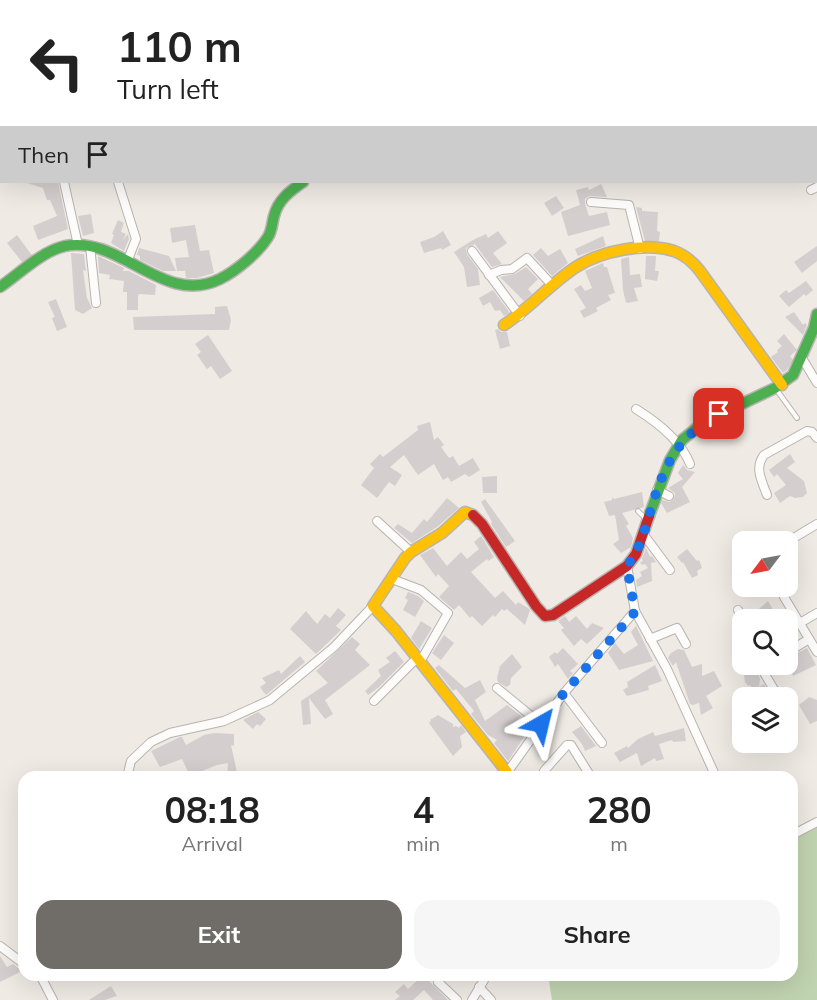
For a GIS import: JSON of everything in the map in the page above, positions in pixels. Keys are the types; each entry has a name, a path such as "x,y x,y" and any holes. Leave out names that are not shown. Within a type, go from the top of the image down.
{"street":[{"path":"64,183 78,245"},
{"path":"118,183 136,239 127,262"},
{"path":"0,287 58,248 78,245 104,251 152,275 191,287 203,286 219,279 268,237 279,203 302,183"},
{"path":"591,202 629,205 640,249"},
{"path":"90,246 96,303"},
{"path":"504,325 519,316 552,285 581,264 598,256 640,249 670,250 685,256 725,304 778,386"},
{"path":"472,251 519,316"},
{"path":"489,275 501,270 512,269 527,258 552,285"},
{"path":"128,771 130,761 151,742 170,733 224,721 270,700 334,647 373,606 411,552 442,533 465,512 471,513 504,556 536,606 548,617 627,566 636,554 657,489 679,446 693,430 704,422 778,386 793,375 802,358 817,314"},
{"path":"802,358 817,383"},
{"path":"636,410 649,417 679,446 690,464"},
{"path":"767,495 758,470 759,461 764,455 807,431 812,432 817,438"},
{"path":"657,489 669,496"},
{"path":"377,521 411,552"},
{"path":"798,535 817,524"},
{"path":"644,535 670,570"},
{"path":"627,566 635,612 667,669 713,771"},
{"path":"375,701 419,660 448,613 426,593 392,579"},
{"path":"784,597 817,652"},
{"path":"373,606 419,660 504,771"},
{"path":"508,771 564,693 635,612"},
{"path":"800,624 817,613"},
{"path":"650,639 677,628 686,644"},
{"path":"798,646 809,639"},
{"path":"497,688 541,724"},
{"path":"564,693 602,743"},
{"path":"544,771 567,745 572,745 576,750 588,771"},
{"path":"798,832 817,822"},
{"path":"0,946 18,960"},
{"path":"44,981 53,1000"},
{"path":"472,1000 484,981"},
{"path":"438,982 457,1000"},
{"path":"479,987 491,1000"}],"lane":[{"path":"778,386 797,418"},
{"path":"638,510 647,520"}],"green space":[{"path":"817,822 817,1000 552,1000 549,981 798,981 798,832"}],"building":[{"path":"27,183 58,183 68,229 38,240 33,226 57,216 43,188"},
{"path":"601,184 607,197 589,196 585,199 585,204 589,216 607,212 610,225 568,236 561,212 580,205 576,190 588,187 589,190"},
{"path":"556,196 564,208 552,216 544,203"},
{"path":"636,207 642,208 642,211 658,212 659,241 645,241"},
{"path":"91,214 94,233 83,236 78,216"},
{"path":"118,220 124,223 121,232 126,234 123,240 128,234 129,239 124,251 111,243"},
{"path":"195,225 200,251 209,250 214,273 197,278 186,278 185,271 177,271 175,258 189,257 186,240 172,243 170,228"},
{"path":"443,231 451,245 442,250 441,248 424,253 420,242"},
{"path":"498,231 507,243 493,253 502,264 492,267 474,243 466,248 467,254 478,269 480,285 467,287 464,267 454,252 473,240 486,234 488,238"},
{"path":"17,235 33,255 22,262 7,243"},
{"path":"603,236 606,246 578,256 575,249"},
{"path":"817,246 817,261 802,273 794,262"},
{"path":"139,248 169,256 176,271 163,271 140,260 140,256 137,255"},
{"path":"541,248 548,256 560,249 568,263 552,276 533,255"},
{"path":"71,253 84,254 86,271 83,270 87,298 92,308 83,314 75,310"},
{"path":"98,256 124,268 123,271 129,271 156,285 155,295 138,295 138,310 127,310 127,292 123,292 124,281 109,279 110,275 99,273"},
{"path":"646,256 656,256 655,271 659,271 657,281 645,279"},
{"path":"629,257 630,275 640,274 642,287 634,288 638,301 626,303 621,259"},
{"path":"603,263 604,267 607,267 615,293 608,295 611,300 596,308 598,311 584,318 580,311 586,308 574,289 581,285 585,291 592,288 585,271"},
{"path":"526,267 538,279 528,289 532,294 524,301 500,277 515,274"},
{"path":"806,281 813,290 806,296 804,294 789,307 779,296 786,290 789,293"},
{"path":"493,290 510,313 504,316 500,310 495,311 490,302 483,306 479,298"},
{"path":"56,299 67,327 57,331 52,318 55,317 48,302"},
{"path":"227,306 231,320 229,330 134,330 133,317 215,314 215,307"},
{"path":"794,312 803,325 805,323 807,325 803,335 785,317"},
{"path":"498,329 501,332 507,332 510,346 500,349 495,330"},
{"path":"784,334 797,350 790,356 793,360 783,373 771,357 782,346 777,341"},
{"path":"208,335 232,371 220,379 211,366 207,369 197,355 201,352 195,344"},
{"path":"430,422 434,440 438,437 444,445 441,447 449,458 453,456 459,466 473,458 480,470 469,477 465,474 451,482 448,477 443,480 434,464 418,475 404,455 390,467 402,475 395,486 389,482 377,498 361,485 374,468 370,464 380,454 383,457 418,430 417,426"},
{"path":"790,454 795,462 787,468 804,481 807,493 803,497 790,496 780,503 774,493 786,485 777,474 774,477 769,470"},
{"path":"683,465 687,470 695,472 682,487 690,502 667,513 661,503 662,500 669,502 674,499 675,493 668,488 683,479 678,473"},
{"path":"497,476 497,493 483,493 482,477"},
{"path":"642,492 644,507 622,513 629,524 626,526 633,538 631,547 621,553 613,544 619,540 615,515 609,516 604,502 612,500 612,497 614,499"},
{"path":"447,498 459,508 437,527 412,543 394,528 398,524 412,533 424,519 427,522"},
{"path":"485,499 515,541 506,547 491,524 481,502"},
{"path":"481,536 494,557 488,561 487,559 471,572 495,598 503,591 516,605 518,602 528,608 530,610 525,625 507,609 504,611 502,609 482,626 472,616 470,618 459,605 454,610 439,597 449,586 438,574 436,577 420,555 433,548 447,566 461,552 467,559 479,549 474,542"},
{"path":"646,548 650,557 652,556 656,562 651,563 652,581 637,587 636,580 642,576 640,572 648,568 640,562 643,561"},
{"path":"687,549 697,561 699,560 702,568 697,571 698,575 692,578 683,562 677,557"},
{"path":"408,592 424,601 415,617 403,610 408,600 405,598"},
{"path":"768,601 773,609 759,609"},
{"path":"338,608 346,615 336,626 341,630 316,654 290,629 306,611 317,624 325,614 330,618"},
{"path":"565,616 569,622 576,616 587,629 592,623 604,628 587,644 581,639 574,646 561,630 564,628 558,621"},
{"path":"421,621 432,628 419,649 411,638"},
{"path":"636,626 653,661 619,670 608,653 615,643 624,654 638,645 631,632"},
{"path":"444,635 454,643 441,660 432,653"},
{"path":"352,637 360,644 355,650 370,665 325,700 333,714 325,719 309,698 311,724 303,725 301,701 328,683 316,671"},
{"path":"563,648 578,664 570,671 573,673 568,679 558,664 555,667 549,657 555,652 557,654"},
{"path":"807,648 816,665 798,674 798,653"},
{"path":"678,649 684,650 692,667 702,664 702,676 714,671 722,686 706,696 713,708 701,715 699,703 690,704 676,662 673,666 668,658"},
{"path":"395,651 404,662 368,695 365,691 381,676 378,670 390,662 386,658"},
{"path":"512,654 522,667 511,678 510,685 506,687 498,682 497,678 500,666"},
{"path":"300,656 305,662 266,695 260,687 266,683 262,678 279,670 281,674"},
{"path":"439,665 465,688 480,680 486,692 475,700 485,721 507,705 521,716 512,725 524,737 508,761 494,743 497,740 488,735 471,714 474,711 456,689 453,691 435,668"},
{"path":"655,665 662,681 648,686 649,690 627,696 623,690 628,687 627,682"},
{"path":"744,675 759,675 760,679 759,687 748,686"},
{"path":"809,697 817,700 817,721 810,724 799,705"},
{"path":"258,712 266,719 260,726 257,724 253,729 243,720"},
{"path":"438,715 453,724 453,727 459,728 461,725 466,732 460,736 462,747 453,756 429,723"},
{"path":"581,726 596,746 585,751 572,732"},
{"path":"684,728 686,741 673,742 672,740 659,744 664,759 656,761 655,758 641,766 637,753 620,762 614,753 627,746 628,748 638,739 653,732 655,736"},
{"path":"234,734 234,746 231,745 237,771 227,771 228,763 202,771 188,771 182,759 160,767 151,751 180,737 186,745 204,735"},
{"path":"0,956 7,967 13,964 18,968 18,973 0,982"},
{"path":"417,981 429,981 448,1000 433,1000 424,990 413,1000 395,1000 400,996 395,992 404,984 408,989"},
{"path":"111,986 117,996 105,1000 89,1000"}],"traffic: fast":[{"path":"0,287 39,258 56,249 85,245 105,250 161,278 180,284 199,285 220,279 240,266 259,249 269,235 278,205 289,192 302,183"},
{"path":"649,516 670,460 682,440 704,422 775,388 793,375 814,328 817,314"}],"traffic: slow":[{"path":"504,325 586,261 624,250 662,248 682,255 697,268 782,385"},
{"path":"473,515 465,512 442,533 411,552 373,606 396,631 506,771"}],"traffic: jam":[{"path":"473,515 482,524 545,616 553,615 627,566 636,554 649,516"}],"route":[{"path":"541,724 564,693 635,612 627,566 636,554 644,535 657,489 682,440 704,422 719,414"}]}
